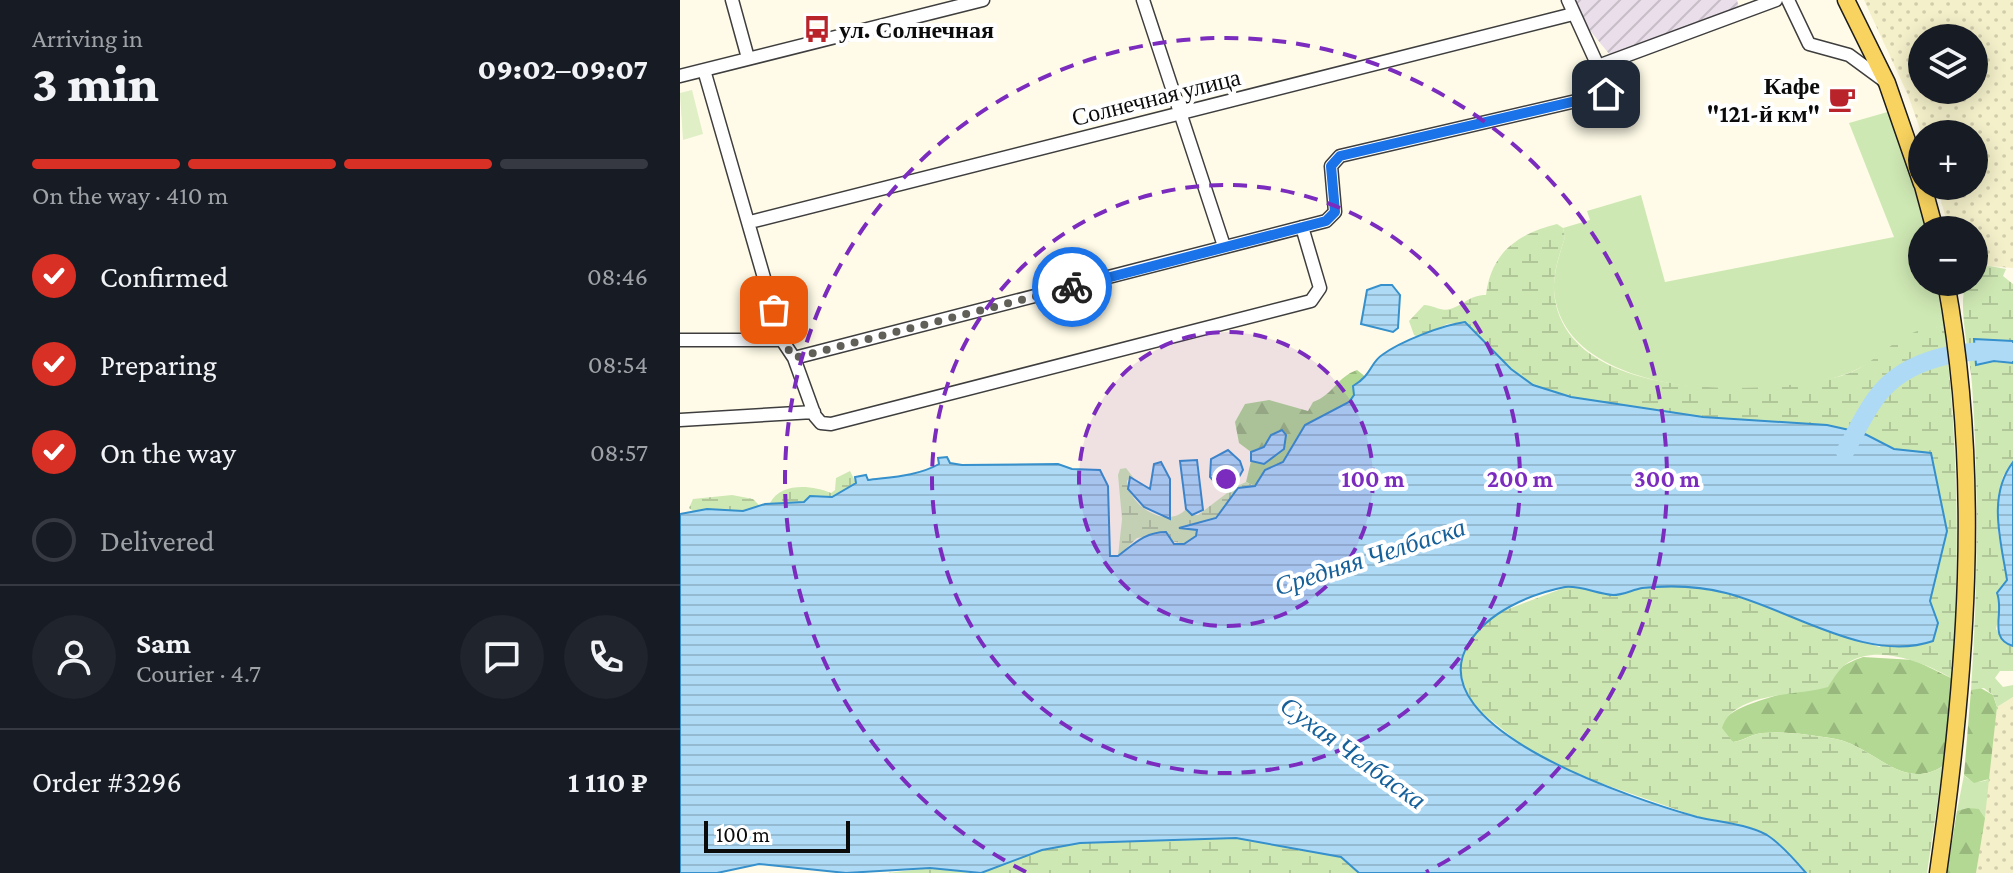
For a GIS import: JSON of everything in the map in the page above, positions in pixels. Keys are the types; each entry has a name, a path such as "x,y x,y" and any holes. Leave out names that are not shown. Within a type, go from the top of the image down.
{"main road":[{"path":"1846,0 1887,83 1908,144"},
{"path":"1938,873 1955,745 1967,553 1966,469 1949,296"}],"street":[{"path":"732,0 748,58"},
{"path":"680,76 983,0"},
{"path":"1143,0 1178,114 1224,246"},
{"path":"794,358 1326,221 1335,212 1329,174 1334,160 1340,156 1606,94 1598,66 1568,0"},
{"path":"1598,66 1776,0"},
{"path":"1788,0 1809,44 1849,55 1887,83"},
{"name":"Солнечная улица","path":"750,222 1573,14"},
{"path":"704,70 782,340 794,358 818,417"},
{"path":"680,420 818,417 831,424 1311,301 1320,288 1302,227"},
{"path":"680,340 782,340"}],"shaded area":[{"path":"1573,0 1737,0 1739,8 1610,55 1579,17"},
{"path":"1864,0 2013,0 2013,268 1988,266 1988,216 1945,216 1941,200 1988,200 1988,120 1917,120 1911,104 1988,104 1988,24 1908,24 1908,95"},
{"path":"2013,697 2013,873 1976,873 1997,707"}],"green space":[{"path":"692,90 703,134 683,140 680,93"},
{"path":"1891,111 1908,169 1908,200 1917,200 1922,216 1908,216 1908,296 1939,296 1944,326 1918,335 1846,374 1812,383 1723,389 1675,384 1630,373 1592,354 1566,327 1554,290 1565,237 1563,228 1590,220 1587,211 1641,195 1665,282 1894,237 1849,123"},
{"path":"1557,224 1563,228 1565,237 1554,290 1565,327 1591,354 1628,373 1672,383 1719,388 1807,383 1851,372 1908,335 1944,326 1953,414 1956,502 1953,679 1902,658 1888,655 1861,657 1842,667 1828,687 1753,701 1739,707 1722,728 1733,742 1771,733 1836,739 1901,771 1914,774 1928,773 1943,766 1927,873 1806,873 1797,863 1735,825 1695,816 1563,770 1528,750 1475,707 1460,684 1461,656 1476,632 1498,613 1569,586 1617,595 1639,589 1681,586 1727,593 1879,647 1938,623 1930,601 1947,531 1931,453 1894,449 1863,433 1827,425 1703,417 1571,397 1533,385 1511,369 1465,322 1447,324 1420,338 1414,335 1409,321 1424,305 1447,310 1486,295 1494,268 1508,248 1530,233"},
{"path":"1988,266 2006,269 2003,276 2013,284 2013,341 1975,339 1994,361 2013,363 2013,462 2003,476 1999,494 1998,532 2007,580 1996,629 2008,645 2013,646 2013,671 2000,671 1995,678 2003,687 2013,685 2013,697 1997,707 1993,695 1984,688 1971,690 1977,499 1972,384 1963,303 1964,296 1988,296"},
{"path":"1357,370 1367,378 1353,386 1354,395 1349,402 1305,425 1283,462 1265,470 1255,486 1246,482 1251,461 1264,464 1284,448 1271,435 1264,447 1251,452 1239,443 1235,422 1245,404 1269,400 1308,411 1313,402"},
{"path":"1126,468 1136,481 1130,477 1127,481 1134,499 1160,516 1178,515 1186,509 1192,515 1198,515 1235,487 1246,482 1255,486 1238,488 1216,518 1180,528 1197,530 1196,536 1184,544 1150,536 1137,538 1118,556 1122,519 1118,475 1120,469"},
{"path":"850,471 856,483 832,497 810,496 804,502 770,503 789,488 815,488 831,493 835,490 836,478"},
{"path":"732,495 753,499 760,506 735,510 693,511 689,508 693,499"},
{"path":"1863,657 1914,660 1953,679 1943,766 1928,773 1914,774 1901,771 1836,739 1771,733 1733,742 1723,731 1723,721 1732,713 1810,685"},
{"path":"1977,686 1993,695 1997,707 1989,779 1974,783 1964,775 1971,690"},
{"path":"1964,775 1975,782 1989,779 1985,818 1979,809 1957,811"},
{"path":"1979,809 1985,818 1976,873 1947,873 1957,811"},
{"path":"1236,838 1341,857 1359,873 981,873 1042,850 1080,843"},
{"path":"930,868 981,873 887,873"}],"water":[{"path":"1392,285 1400,295 1398,328 1393,332 1361,324 1367,290"},
{"name":"Сухая Челбаска","path":"1465,322 1511,369 1533,385 1571,397 1703,417 1827,425 1863,433 1894,449 1931,453 1947,531 1930,601 1938,623 1933,641 1908,646 1855,640 1751,601 1705,589 1653,587 1613,595 1565,587 1511,606 1487,622 1469,643 1461,675 1474,704 1502,732 1541,756 1630,795 1697,817 1759,831 1777,843 1806,873 1359,873 1341,857 1236,838 1080,843 1042,850 981,873 930,868 846,873 759,864 717,873 680,873 680,514 707,509 743,511 765,504 804,502 810,496 832,497 856,483 855,477 866,475 868,480 913,474 939,464 938,458 947,457 950,463 962,465 1058,464 1072,469 1100,470 1108,486 1110,556 1118,556 1152,534 1166,532 1174,544 1184,544 1196,536 1197,530 1179,528 1216,518 1238,488 1255,486 1265,470 1283,462 1305,425 1349,402 1354,395 1353,386 1364,378 1382,355 1422,334"},
{"path":"1974,339 2013,341 2013,363 1994,361 1976,365"},
{"path":"1282,430 1286,435 1284,449 1264,464 1251,461 1251,452 1264,447 1271,435"},
{"path":"1228,450 1240,461 1243,470 1239,477 1219,487 1210,477 1211,459"},
{"path":"1197,460 1203,510 1192,515 1186,509 1180,461"},
{"path":"1161,462 1170,479 1170,519 1144,507 1128,489 1130,477 1150,489 1154,464"},
{"path":"2013,462 2013,646 2005,642 1999,631 1997,593 2007,580 1999,534 1998,504 2005,475"}],"waterway":[{"name":"Средняя Челбаска","path":"1845,452 1876,398 1904,373 1920,364 1957,354 2013,352"}],"way so far":[{"path":"774,310 782,340 794,358 937,324 1072,287"}],"place":[{"name":"ул. Солнечная","path":"817,29"},
{"name":"Кафе \"121-й км\"","path":"1842,99"}],"route":[{"path":"1072,287 1326,221 1335,212 1329,174 1334,160 1340,156 1606,94"}]}
